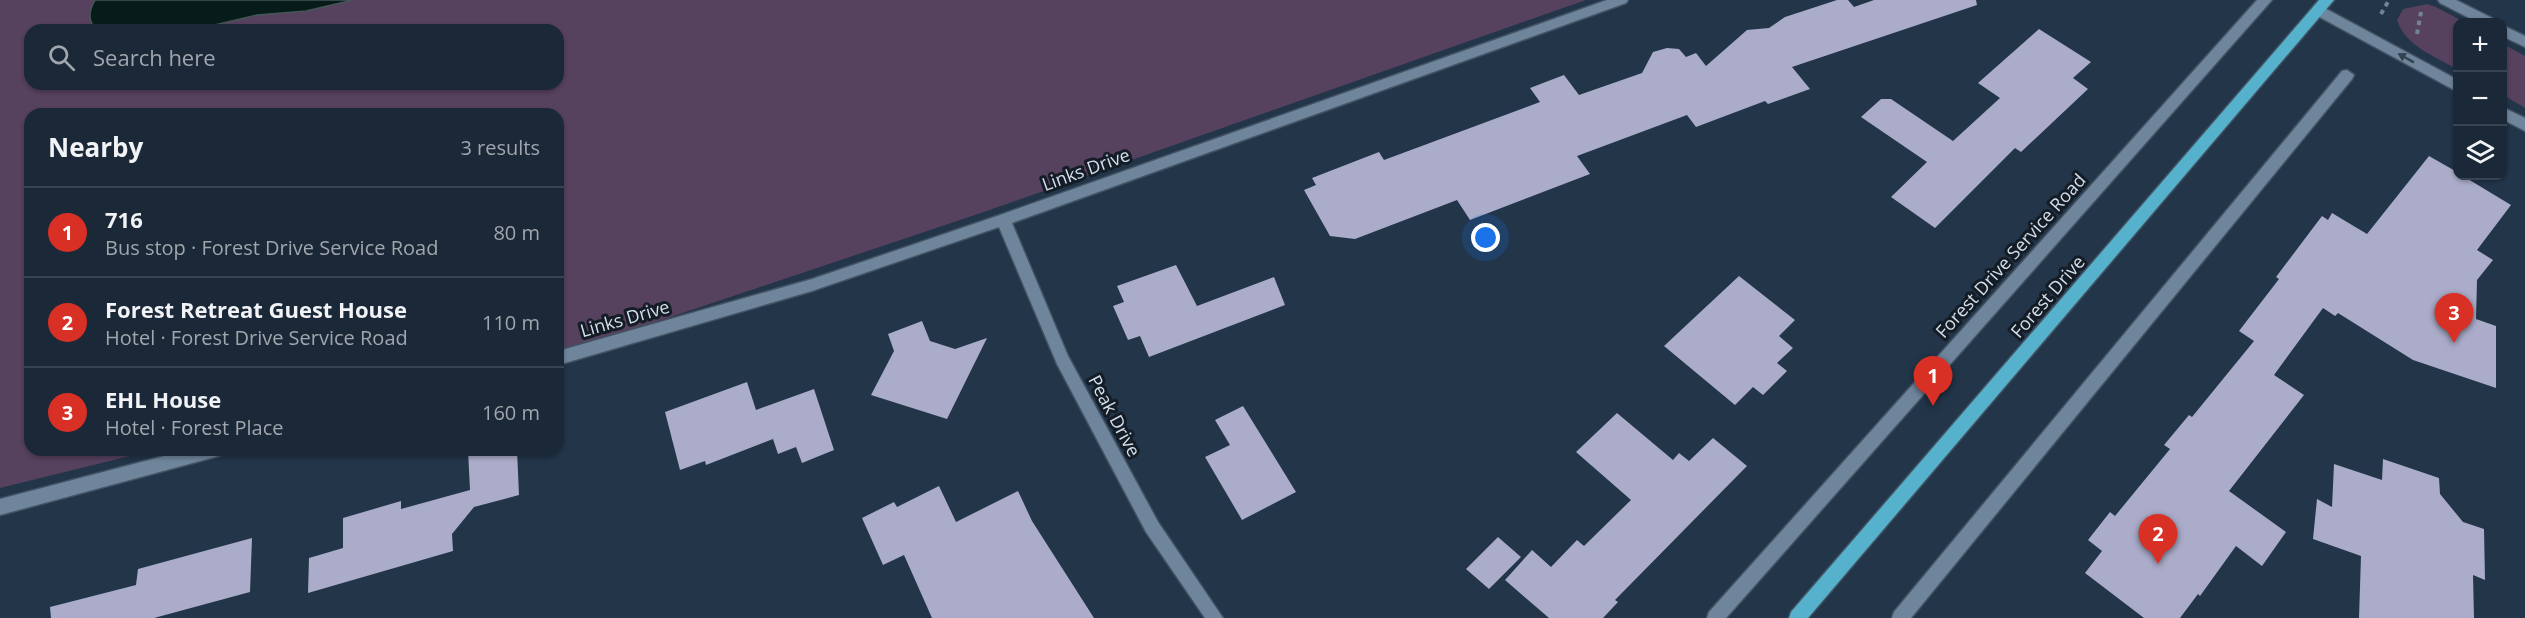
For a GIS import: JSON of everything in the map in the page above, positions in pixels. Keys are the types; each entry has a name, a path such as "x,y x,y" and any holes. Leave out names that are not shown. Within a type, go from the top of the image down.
{"main road":[{"name":"Forest Drive","path":"1797,618 2323,5"}],"street":[{"name":"Links Drive","path":"564,356 812,285 1003,220 1621,0"},
{"name":"Forest Drive Service Road","path":"1715,618 2265,0"},
{"path":"2445,0 2479,18"},
{"path":"2323,5 2453,85"},
{"path":"2507,33 2525,42"},
{"path":"1900,618 2346,75"},
{"path":"2507,115 2525,124"},
{"name":"Peak Drive","path":"1003,220 1067,370 1152,527 1215,618"},
{"path":"0,507 192,456"}],"path":[{"path":"2414,42 2422,9"}],"shaded area":[{"path":"0,0 1586,0 981,213 602,340 564,350 564,108 24,108 24,456 130,456 0,488"},
{"path":"95,0 353,0 306,11 257,15 219,24 93,24 90,16"},
{"path":"2427,4 2457,18 2453,18 2453,67 2422,50 2407,37 2397,20 2403,9"},
{"path":"2507,46 2525,56 2525,108 2507,97"}],"building":[{"path":"1837,0 1848,0 1854,7 1874,0 1976,0 1977,5 1792,67 1810,89 1768,104 1765,101 1696,127 1687,115 1577,156 1590,174 1470,220 1457,200 1355,239 1330,236 1304,190 1316,185 1312,178 1379,152 1384,160 1540,102 1530,88 1564,75 1579,95 1642,73 1653,52 1667,48 1679,49 1686,57 1696,53 1706,66 1747,30 1769,28 1785,17"},
{"path":"2039,29 2091,62 2073,78 2088,89 2021,152 2015,148 1935,228 1891,197 1927,162 1861,117 1881,99 1891,99 1953,141 2000,98 1978,83"},
{"path":"2429,156 2453,170 2453,180 2470,180 2511,205 2477,250 2493,260 2477,280 2476,319 2496,326 2496,388 2413,360 2338,313 2335,316 2323,308 2274,375 2304,395 2229,491 2286,532 2262,566 2236,546 2200,596 2198,594 2180,618 2144,618 2085,573 2102,551 2088,540 2110,512 2115,516 2170,449 2164,445 2189,415 2192,417 2254,341 2239,331 2279,279 2276,277 2322,216 2328,220 2332,213 2367,234"},
{"path":"1176,265 1197,306 1274,277 1285,305 1149,357 1140,336 1128,340 1113,306 1124,302 1117,286"},
{"path":"1739,276 1795,320 1779,336 1793,348 1777,363 1787,371 1763,395 1753,387 1735,405 1664,346"},
{"path":"922,321 930,341 955,349 987,338 947,419 871,395 894,351 888,334"},
{"path":"747,382 756,410 814,389 834,450 802,463 796,447 778,454 773,439 706,465 705,461 680,470 665,412"},
{"path":"1243,406 1296,492 1242,520 1205,457 1230,445 1215,420"},
{"path":"1617,413 1673,460 1679,453 1689,461 1713,438 1747,466 1615,600 1618,602 1603,618 1549,618 1505,580 1532,550 1551,567 1577,540 1584,546 1631,500 1576,452"},
{"path":"468,456 517,456 519,495 474,507 452,534 453,551 308,593 309,558 343,548 343,518 401,501 401,509 470,490"},
{"path":"2383,459 2439,478 2440,494 2463,522 2484,529 2485,580 2473,575 2474,618 2359,618 2361,556 2313,539 2317,499 2332,507 2334,464 2382,480"},
{"path":"939,486 956,522 1018,491 1032,521 1094,618 932,618 904,555 883,565 862,518 894,502 897,507"},
{"path":"1498,537 1521,557 1489,589 1466,569"},
{"path":"252,538 250,592 154,618 51,618 50,607 136,585 138,569"}],"place":[{"name":"EHL House","path":"2454,343"},
{"name":"716","path":"1933,406"},
{"name":"Forest Retreat Guest House","path":"2158,564"}]}
